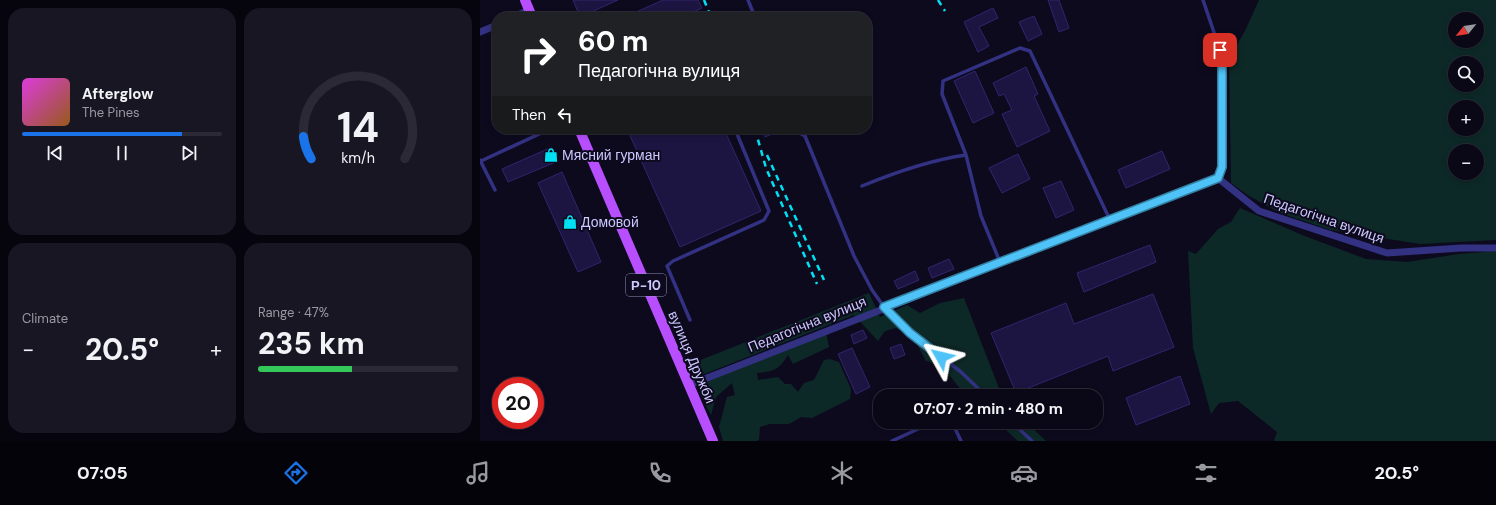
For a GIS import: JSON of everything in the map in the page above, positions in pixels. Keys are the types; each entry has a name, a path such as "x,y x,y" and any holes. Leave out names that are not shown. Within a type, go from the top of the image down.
{"main road":[{"path":"525,0 529,12"},
{"name":"вулиця Дружби","path":"581,134 713,441"}],"street":[{"path":"480,32 492,27"},
{"name":"Педагогічна вулиця","path":"689,385 884,307 1218,178 1259,210 1387,253 1461,248 1496,248"}],"lane":[{"path":"748,0 753,12"},
{"path":"1203,0 1216,35 1222,67 1222,167 1218,178"},
{"path":"1000,262 981,216 966,155 942,94 943,81 1020,48 1030,51 1110,220"},
{"path":"495,190 480,160 539,134"},
{"path":"690,320 667,266 673,261 764,220 769,211 737,134"},
{"path":"801,134 805,136 854,256 872,290 884,307 910,333 961,372 979,389"},
{"path":"862,186 896,172 946,158 966,155"},
{"path":"892,441 918,429"},
{"path":"955,429 961,441"},
{"path":"1019,429 1032,441"}],"green space":[{"path":"1259,0 1496,0 1496,240 1420,244 1331,230 1280,213 1249,196 1231,183 1229,58 1245,31"},
{"path":"1240,208 1302,235 1366,259 1407,262 1459,254 1496,251 1496,441 1274,441 1277,432 1238,401 1219,403 1211,414 1193,348 1188,251 1196,254 1218,229 1231,222"},
{"path":"869,293 880,317 907,305 920,313 940,303 964,298 999,389 960,389 942,366 926,361 913,337 896,328 885,331 878,341 854,315 702,375 698,361"},
{"path":"826,332 829,347 793,364 788,355 775,369 768,372 757,373 758,380 778,377 785,384 791,384 798,392 804,383 814,380 824,360 830,359 839,362 851,389 850,399 812,418 801,417 789,424 770,424 760,427 759,440 757,441 723,441 719,427 727,397 735,395 732,383 716,397 711,415 705,404 706,396 699,385 704,381"},
{"path":"1005,429 1033,429 1046,441 1018,441"}],"building":[{"path":"573,0 618,0 591,12 578,12"},
{"path":"663,0 698,0 702,8 693,12 636,12"},
{"path":"1048,0 1059,0 1069,28 1059,32"},
{"path":"993,8 998,18 979,27 989,46 978,52 964,22"},
{"path":"1034,16 1042,34 1028,41 1019,22"},
{"path":"1026,67 1038,94 1034,96 1050,131 1017,147 1002,114 1012,110 1004,94 999,96 993,83"},
{"path":"975,71 994,113 973,123 954,81"},
{"path":"629,134 726,134 761,211 680,247"},
{"path":"764,134 772,134 765,137"},
{"path":"552,147 558,161 508,182 502,169"},
{"path":"1162,151 1170,169 1126,188 1118,170"},
{"path":"1018,154 1030,179 1002,193 989,168"},
{"name":"Домовой","path":"562,172 601,262 578,272 538,183"},
{"path":"1061,181 1074,210 1056,218 1043,188"},
{"path":"1150,245 1156,262 1084,292 1077,273"},
{"path":"949,259 954,269 932,278 928,268"},
{"path":"915,271 919,280 898,289 894,281"},
{"path":"1153,294 1174,347 1113,371 1108,356 1026,389 1014,389 991,333 1066,303 1074,324"},
{"path":"863,330 867,338 854,344 851,335"},
{"path":"901,344 905,355 894,359 890,348"},
{"path":"852,348 870,387 856,394 838,354"},
{"path":"1180,376 1190,404 1136,425 1126,398"}],"railway":[{"path":"704,0 709,12"},
{"path":"938,0 945,11"},
{"path":"756,134 766,168 817,284"},
{"path":"767,155 824,280"}],"place":[{"name":"Мясний гурман","path":"551,155"},
{"name":"Домовой","path":"570,222"}],"route":[{"path":"941,357 910,333 884,307 1218,178 1222,167 1222,67 1220,50"}]}
